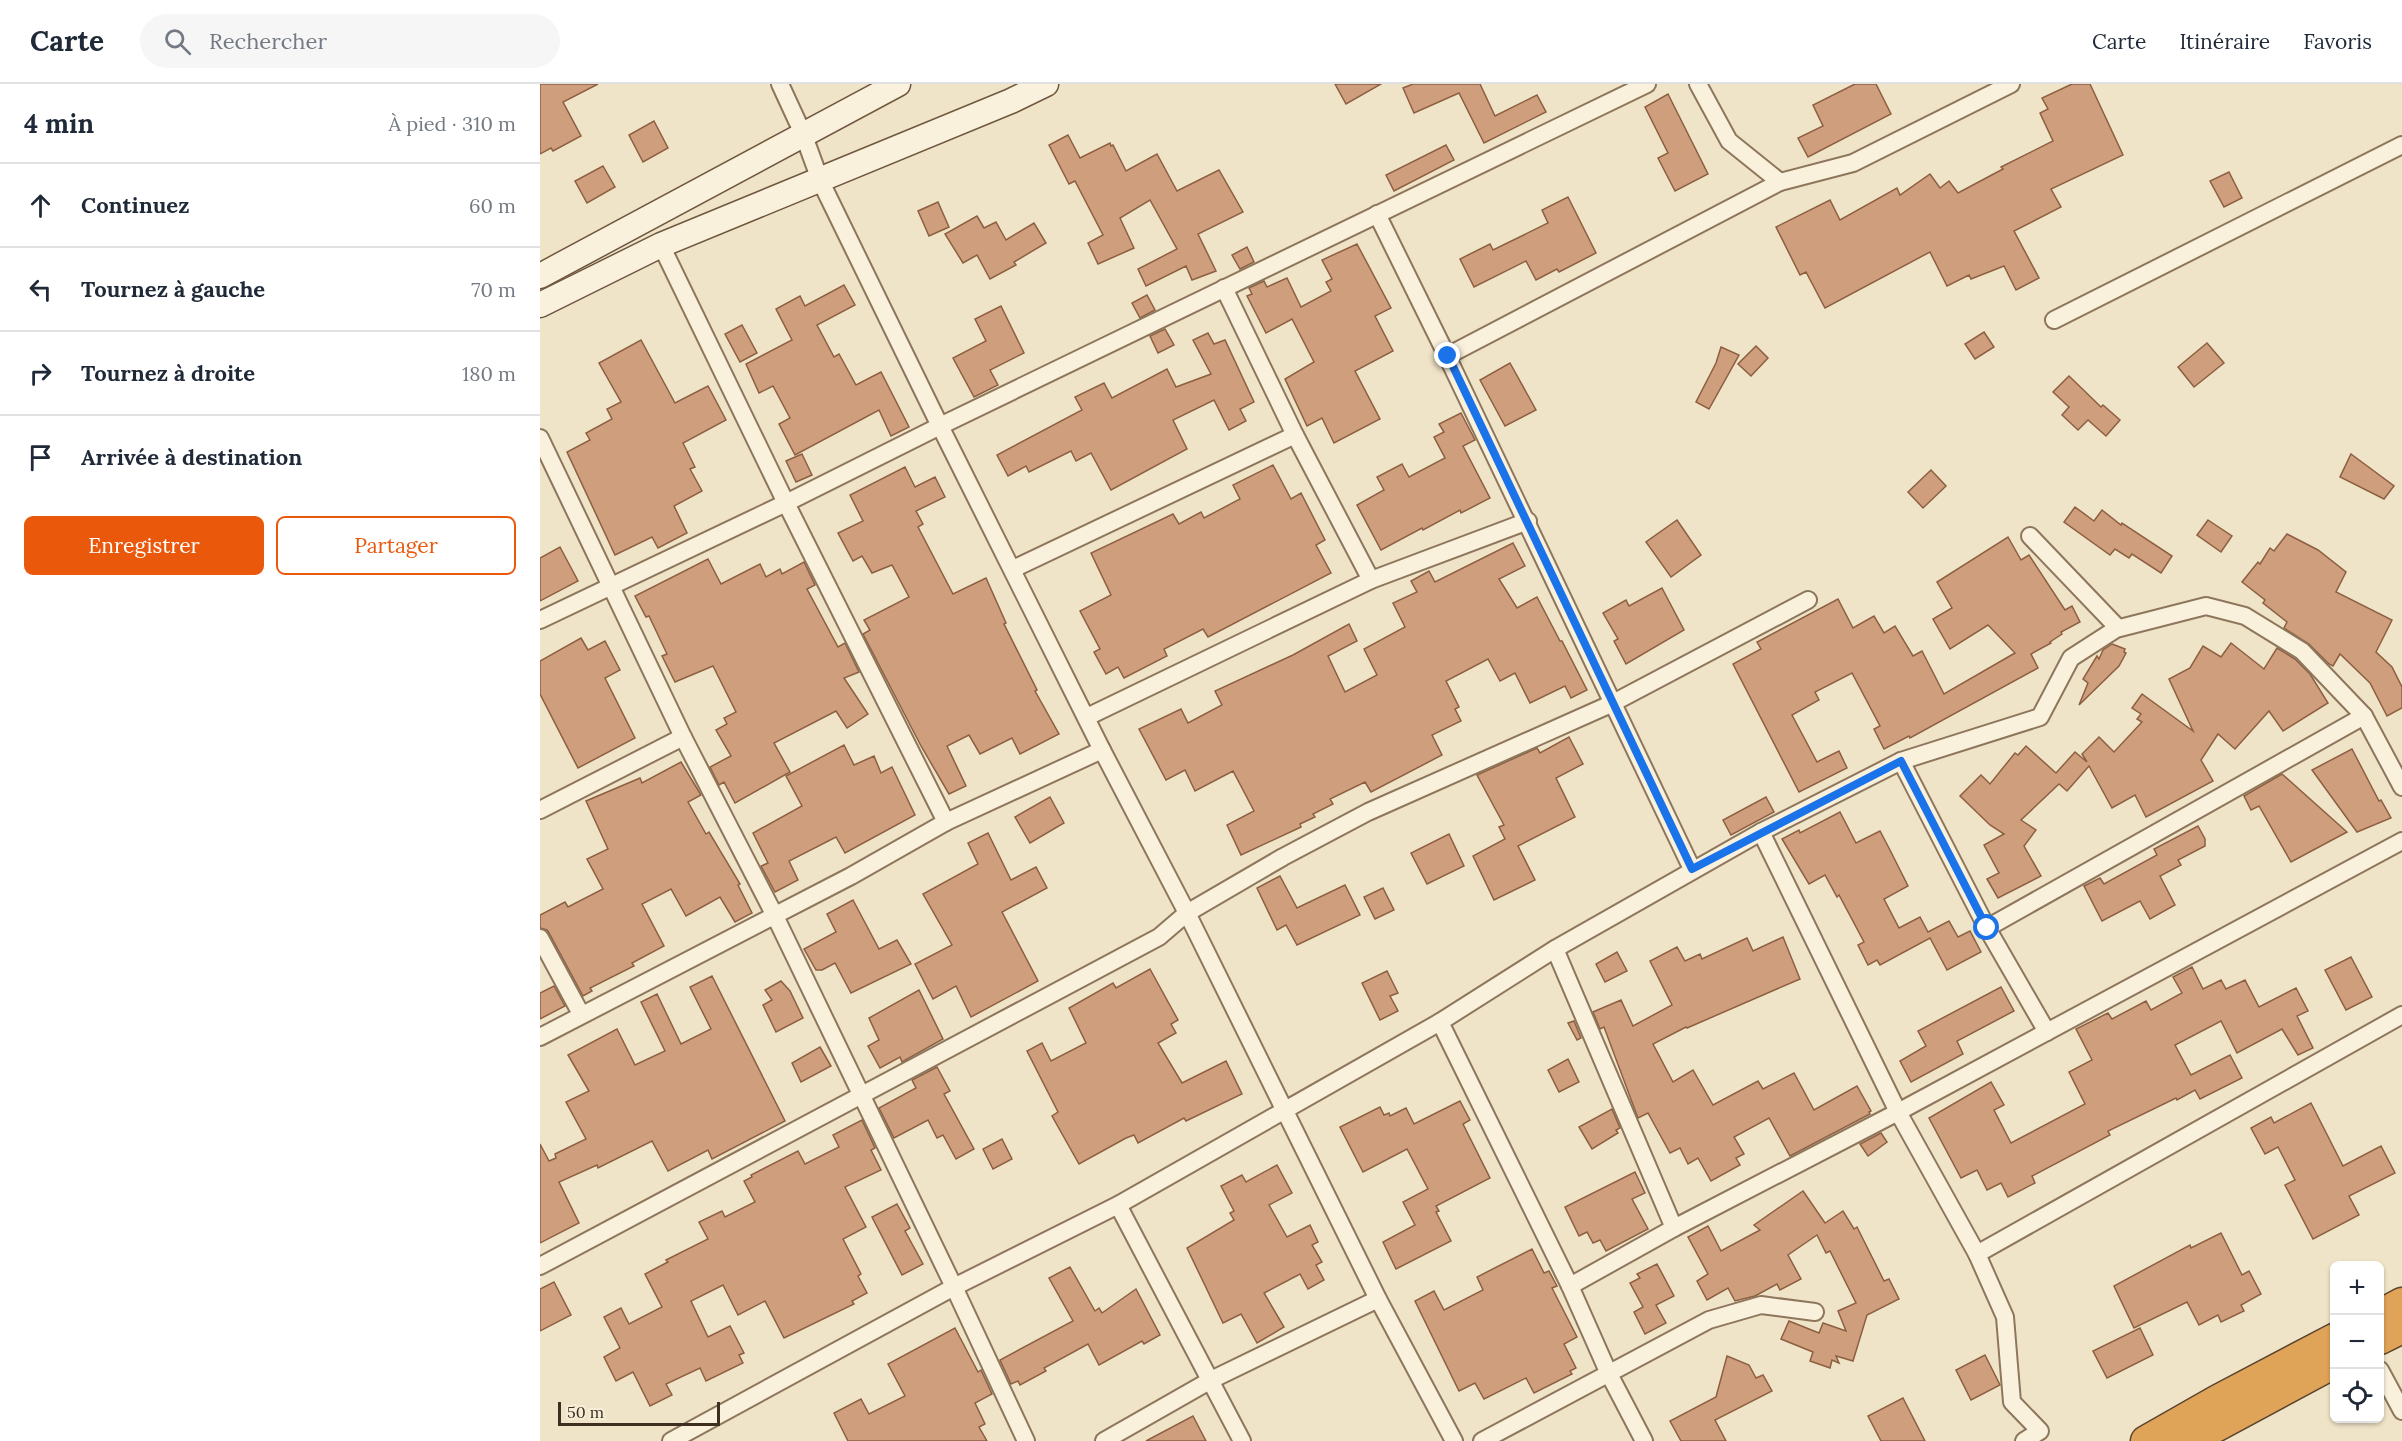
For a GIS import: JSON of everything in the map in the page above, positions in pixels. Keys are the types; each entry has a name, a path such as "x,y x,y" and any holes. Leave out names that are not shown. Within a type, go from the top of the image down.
{"highway":[{"path":"2384,1312 2402,1303"},
{"path":"2384,1337 2402,1328"},
{"path":"2146,1441 2330,1341"},
{"path":"2189,1441 2330,1365"}],"street":[{"path":"780,84 804,136 820,180 940,426 1102,750 1187,913 1378,1299 1454,1441"},
{"path":"540,276 898,84"},
{"path":"540,305 661,245 1011,101 1047,84"},
{"path":"540,620 786,503 940,426 1647,84"},
{"path":"1698,84 1730,141 1780,182"},
{"path":"1448,356 1780,182 1853,163 2009,84"},
{"path":"2054,320 2402,145"},
{"path":"1377,214 1528,521 1611,704 1692,869"},
{"path":"661,245 786,503 946,822"},
{"path":"1224,288 1295,435 1371,580"},
{"path":"1013,569 1295,435"},
{"path":"540,438 682,737 775,916 1026,1441"},
{"path":"1087,717 1371,580 1528,521"},
{"path":"2030,536 2118,628"},
{"path":"540,1266 1159,937 1187,913 1283,857 1368,812 1611,704 1808,600"},
{"path":"671,1441 954,1287 1118,1205 1440,1022 1555,949 1692,869 1761,832 1901,761 2040,717 2071,658 2118,628 2206,606 2245,616 2302,651 2364,716 2402,787"},
{"path":"1987,928 2364,716"},
{"path":"540,810 682,737"},
{"path":"540,1037 851,876 946,822 1102,750"},
{"path":"1901,761 1987,928 2047,1032"},
{"path":"1761,832 1898,1112 1977,1254 2005,1317 2012,1402 2040,1431 2024,1441"},
{"path":"1570,1286 1674,1228 1898,1112 2402,841"},
{"path":"540,938 581,1014"},
{"path":"1555,949 1674,1228"},
{"path":"1977,1254 2402,1015"},
{"path":"1440,1022 1570,1286 1609,1374 1644,1441"},
{"path":"1118,1205 1242,1441"},
{"path":"1104,1441 1211,1380 1378,1299"},
{"path":"1482,1441 1709,1320 1761,1305 1815,1312"},
{"path":"2384,1379 2402,1411"}],"building":[{"path":"540,84 598,84 563,102 581,136 553,151 551,148 540,154"},
{"path":"1335,84 1381,84 1346,104"},
{"path":"1413,84 1480,84 1495,116 1537,95 1546,112 1484,143 1459,93 1414,113 1403,88"},
{"path":"1855,84 1876,84 1891,114 1808,157 1798,138 1823,126 1813,105"},
{"path":"2072,84 2090,84 2123,155 2051,189 2061,207 2014,231 2039,278 2016,290 2004,266 1971,279 1969,275 1947,286 1930,252 1825,308 1806,272 1800,275 1776,227 1830,200 1840,220 1897,188 1900,195 1930,174 1940,188 1949,181 1958,193 2003,169 2001,167 2053,141 2040,113 2048,109 2042,98"},
{"path":"1668,94 1708,174 1675,191 1658,158 1668,153 1645,107"},
{"path":"654,121 668,148 643,162 629,135"},
{"path":"1068,135 1080,158 1110,143 1126,171 1157,154 1177,191 1219,170 1243,212 1198,234 1216,271 1192,280 1186,266 1146,286 1138,269 1177,249 1150,200 1120,218 1134,248 1098,264 1088,243 1103,235 1075,181 1069,184 1049,145"},
{"path":"1446,145 1454,160 1394,191 1386,175"},
{"path":"603,166 615,187 587,203 575,181"},
{"path":"2229,172 2242,198 2224,207 2210,181"},
{"path":"1568,197 1596,253 1559,272 1557,269 1536,280 1526,261 1474,287 1460,259 1490,244 1493,250 1548,223 1542,210"},
{"path":"938,202 949,227 929,236 918,211"},
{"path":"977,216 984,228 996,222 1006,240 1034,223 1046,243 1014,262 1016,265 990,279 977,255 963,263 945,234"},
{"path":"1357,244 1391,308 1375,316 1393,351 1355,371 1380,419 1334,443 1322,418 1307,426 1285,379 1314,362 1292,319 1266,333 1247,296 1252,294 1249,288 1264,281 1267,287 1287,278 1301,307 1331,291 1326,282 1332,279 1322,260"},
{"path":"1247,247 1254,262 1240,269 1232,255"},
{"path":"844,285 855,305 817,325 834,357 839,354 856,385 881,372 909,427 891,436 879,410 795,455 779,424 790,418 773,386 759,393 746,364 792,340 776,309 800,296 805,306"},
{"path":"1147,295 1155,310 1140,318 1132,303"},
{"path":"1001,306 1024,353 990,370 998,385 974,397 953,358 986,341 975,319"},
{"path":"742,325 757,353 740,362 725,334"},
{"path":"1165,329 1174,345 1158,353 1150,336"},
{"path":"1984,332 1994,347 1975,359 1965,344"},
{"path":"1208,333 1214,344 1225,340 1254,402 1240,409 1246,421 1229,430 1214,400 1173,420 1187,449 1111,490 1091,453 1076,461 1071,451 1029,472 1026,466 1008,476 997,455 1082,410 1075,397 1104,383 1112,398 1167,369 1176,387 1211,374 1193,340"},
{"path":"641,340 675,403 708,386 726,420 683,443 695,467 690,469 702,491 674,506 687,533 658,548 652,537 615,555 567,452 590,440 586,433 612,419 607,409 621,402 599,363"},
{"path":"2207,343 2224,363 2194,387 2178,367"},
{"path":"1756,346 1768,358 1751,376 1738,364"},
{"path":"1721,347 1739,355 1709,409 1696,402 1716,363"},
{"path":"1510,363 1536,410 1505,426 1480,380"},
{"path":"2069,376 2101,407 2103,405 2120,420 2106,436 2088,420 2078,430 2062,415 2069,407 2053,392"},
{"path":"1461,413 1475,440 1463,446 1490,498 1461,513 1460,510 1423,530 1422,528 1381,550 1357,505 1384,490 1377,477 1402,464 1409,477 1445,458 1434,437 1444,432 1439,424"},
{"path":"802,454 812,475 796,482 786,461"},
{"path":"2351,454 2394,486 2384,499 2340,477"},
{"path":"1273,465 1291,499 1301,493 1325,540 1316,545 1331,573 1208,637 1203,629 1164,649 1167,656 1124,678 1118,667 1106,674 1094,652 1100,649 1080,611 1111,595 1091,553 1173,514 1179,524 1201,512 1204,518 1240,499 1233,485"},
{"path":"905,467 915,487 935,477 945,497 916,511 923,524 918,527 953,594 986,578 1006,623 1004,624 1037,690 1035,691 1059,734 1020,754 1012,738 980,754 969,735 947,746 966,786 949,794 921,746 863,634 870,630 864,620 909,597 892,565 872,573 862,556 853,561 838,533 863,521 850,495"},
{"path":"1931,470 1946,486 1923,508 1908,492"},
{"path":"2075,507 2094,521 2102,510 2121,525 2122,523 2172,556 2161,573 2132,554 2129,558 2115,549 2110,555 2064,522"},
{"path":"1677,520 1701,555 1671,577 1646,542"},
{"path":"2208,520 2232,536 2221,552 2197,535"},
{"path":"2287,534 2318,550 2346,572 2336,592 2392,620 2376,652 2392,667 2402,687 2402,708 2387,716 2370,683 2340,654 2333,666 2329,664 2309,644 2284,628 2287,622 2263,603 2265,600 2242,582 2258,562 2260,564 2270,548 2274,551"},
{"path":"2008,537 2021,560 2029,555 2065,610 2072,606 2080,622 2061,632 2062,634 2051,643 2031,654 2038,668 1910,738 1909,736 1884,749 1874,729 1880,726 1852,673 1815,692 1819,700 1792,715 1817,762 1839,751 1847,768 1799,792 1733,664 1761,649 1757,642 1838,599 1853,628 1874,616 1884,633 1895,626 1913,656 1922,651 1944,694 2015,653 1988,625 1950,649 1933,619 1952,608 1937,582"},
{"path":"1513,543 1525,566 1499,579 1517,608 1537,597 1587,690 1571,698 1565,686 1530,703 1515,673 1500,681 1488,659 1446,681 1459,707 1455,709 1461,721 1432,735 1442,755 1371,792 1365,782 1330,799 1333,804 1313,814 1315,817 1300,824 1301,827 1241,855 1227,825 1254,811 1233,771 1195,791 1185,770 1166,780 1139,729 1181,709 1188,723 1222,705 1215,691 1293,655 1349,624 1357,641 1328,656 1345,692 1377,675 1364,649 1405,627 1393,603 1417,592 1411,581 1429,571 1435,582"},
{"path":"560,547 578,581 540,601 540,558"},
{"path":"708,559 721,584 760,564 766,577 780,569 782,574 804,562 815,585 807,589 838,647 845,643 859,672 844,678 868,714 847,728 836,711 774,743 790,772 735,803 724,782 719,785 710,767 731,756 716,730 727,724 724,718 736,712 713,666 675,682 662,656 667,654 649,616 646,617 635,596"},
{"path":"1662,588 1684,630 1626,664 1614,641 1618,639 1603,613 1626,600 1629,606"},
{"path":"581,638 588,650 605,641 620,670 605,678 635,738 578,768 540,694 540,661"},
{"path":"2231,643 2264,669 2277,648 2295,659 2310,674 2328,703 2283,731 2269,711 2235,749 2218,734 2201,760 2213,781 2146,817 2135,795 2112,808 2089,766 2067,791 2059,784 2021,820 2036,830 2024,846 2041,876 1998,898 1987,879 1999,873 1984,845 2004,834 1990,825 1960,796 1981,775 1990,784 2015,753 2018,755 2026,746 2056,773 2075,752 2087,762 2082,754 2099,737 2114,752 2142,722 2137,719 2141,714 2132,708 2142,694 2193,731 2169,679 2190,668 2203,646 2221,657"},
{"path":"2112,644 2125,649 2126,653 2119,666 2079,705 2088,683 2083,679 2097,656 2099,659 2103,650"},
{"path":"1569,737 1583,764 1556,778 1575,817 1518,846 1535,880 1494,900 1473,856 1505,839 1499,827 1504,825 1477,775 1537,748 1540,753"},
{"path":"844,745 854,765 874,756 881,773 892,767 915,815 845,853 836,837 789,861 798,880 775,892 761,866 768,863 753,833 802,806 786,776"},
{"path":"2352,749 2379,801 2381,800 2391,818 2357,832 2312,770"},
{"path":"681,762 701,795 688,802 706,834 709,832 740,884 738,885 752,913 735,922 720,897 686,916 671,889 642,904 664,946 632,963 634,966 590,988 592,991 583,996 549,933 540,928 540,915 565,902 568,907 603,889 587,859 608,849 586,801 640,778 642,783"},
{"path":"2282,774 2347,832 2291,862 2259,806 2251,810 2244,796"},
{"path":"1050,797 1064,823 1030,843 1015,817"},
{"path":"1766,797 1774,812 1731,835 1723,820"},
{"path":"1840,812 1856,843 1880,831 1890,850 1908,886 1884,899 1899,928 1920,917 1928,932 1949,921 1958,937 1970,931 1981,952 1947,970 1930,938 1880,965 1877,960 1868,965 1858,945 1864,942 1839,895 1837,897 1825,875 1809,884 1782,839 1799,830 1800,833"},
{"path":"2198,826 2205,839 2205,846 2178,860 2181,865 2160,876 2175,905 2150,919 2140,901 2102,921 2084,886 2100,878 2104,884 2157,855 2154,849"},
{"path":"988,833 1011,880 1036,867 1047,888 1002,912 1038,981 971,1017 956,986 933,999 915,964 952,945 923,894 978,864 968,843"},
{"path":"1449,834 1464,866 1427,884 1411,853"},
{"path":"1280,876 1297,908 1345,885 1360,915 1297,945 1286,925 1277,930 1257,888"},
{"path":"1383,888 1394,910 1375,919 1364,897"},
{"path":"853,900 879,949 897,940 911,964 851,993 835,963 822,970 816,970 804,949 836,932 827,914"},
{"path":"1783,937 1800,979 1686,1027 1653,1044 1673,1082 1693,1070 1713,1105 1758,1081 1763,1089 1794,1073 1814,1110 1857,1086 1871,1111 1870,1114 1790,1156 1769,1118 1734,1137 1744,1154 1736,1158 1740,1165 1711,1181 1698,1158 1688,1164 1680,1148 1670,1153 1648,1113 1638,1118 1604,1027 1600,1029 1593,1012 1621,1000 1633,1026 1672,1005 1650,961 1677,947 1685,961 1700,954 1702,959 1747,938 1753,951"},
{"path":"1617,952 1627,971 1605,982 1596,964"},
{"path":"2351,957 2372,997 2346,1010 2325,970"},
{"path":"2192,967 2203,989 2221,980 2226,989 2245,980 2259,1007 2296,988 2308,1011 2297,1016 2313,1048 2298,1055 2282,1029 2237,1053 2221,1021 2175,1045 2191,1075 2230,1055 2242,1078 2200,1099 2195,1090 2108,1131 2110,1135 2032,1176 2035,1183 2008,1197 2001,1183 1987,1190 1977,1170 1961,1178 1929,1118 1991,1082 2004,1105 1994,1110 2011,1143 2085,1104 2069,1072 2092,1060 2076,1029 2108,1013 2112,1019 2146,1001 2151,1010 2182,993 2173,977"},
{"path":"1150,969 1178,1020 1171,1024 1176,1033 1158,1043 1182,1083 1226,1061 1242,1094 1186,1121 1184,1118 1138,1143 1134,1135 1126,1138 1079,1164 1052,1116 1058,1112 1027,1051 1042,1043 1051,1061 1086,1043 1069,1008 1113,983 1116,988"},
{"path":"1387,971 1398,993 1390,996 1398,1011 1380,1020 1362,983"},
{"path":"712,976 785,1121 712,1159 708,1150 668,1171 652,1141 598,1168 597,1165 559,1182 579,1223 540,1243 540,1144 549,1161 556,1158 555,1154 586,1139 566,1102 589,1091 568,1055 617,1029 635,1065 665,1051 641,1002 657,994 681,1044 711,1029 690,987"},
{"path":"781,981 790,991 803,1018 776,1032 763,1005 772,1000 765,990"},
{"path":"554,986 565,1006 540,1019 540,993"},
{"path":"2001,987 2014,1011 1957,1041 1963,1054 1911,1082 1900,1061 1926,1046 1918,1031"},
{"path":"919,990 943,1039 902,1062 900,1057 880,1068 868,1046 879,1040 869,1018"},
{"path":"1574,1021 1581,1038 1577,1040 1568,1023"},
{"path":"820,1047 831,1066 801,1082 792,1063"},
{"path":"1568,1059 1579,1082 1559,1092 1548,1070"},
{"path":"937,1067 950,1091 944,1094 974,1149 956,1159 943,1135 937,1138 928,1120 894,1138 879,1108 916,1088 912,1080"},
{"path":"1460,1101 1470,1120 1463,1124 1490,1178 1436,1206 1439,1211 1436,1212 1451,1241 1396,1269 1383,1242 1415,1225 1403,1202 1428,1189 1407,1149 1363,1172 1340,1127 1380,1107 1384,1115 1389,1113 1390,1116 1406,1108 1414,1124"},
{"path":"2311,1103 2343,1166 2381,1146 2395,1173 2349,1196 2359,1215 2313,1239 2285,1185 2295,1180 2278,1147 2265,1154 2251,1128 2271,1117 2274,1123"},
{"path":"1612,1109 1620,1128 1616,1130 1618,1133 1592,1149 1579,1127"},
{"path":"862,1120 875,1148 871,1150 881,1170 845,1187 866,1227 843,1239 861,1274 858,1276 867,1293 852,1301 854,1304 784,1338 765,1301 738,1315 723,1285 691,1301 708,1337 730,1326 744,1353 739,1355 743,1363 706,1381 700,1368 666,1384 672,1395 650,1406 633,1372 616,1381 604,1357 620,1348 604,1317 621,1308 629,1324 662,1307 645,1274 668,1262 666,1260 708,1239 699,1222 722,1211 725,1217 755,1202 744,1181 752,1177 751,1175 798,1151 805,1164 839,1147 833,1135"},
{"path":"1881,1133 1887,1142 1868,1156 1860,1144"},
{"path":"1002,1139 1012,1159 993,1169 983,1149"},
{"path":"1277,1165 1292,1193 1269,1205 1287,1237 1310,1225 1318,1242 1312,1245 1322,1262 1316,1265 1324,1280 1308,1289 1300,1274 1264,1293 1284,1327 1257,1343 1241,1314 1223,1323 1187,1248 1234,1220 1230,1213 1234,1211 1221,1186 1242,1175 1246,1182"},
{"path":"1635,1172 1645,1193 1632,1199 1648,1229 1606,1251 1600,1240 1593,1243 1587,1232 1579,1236 1565,1207"},
{"path":"1803,1191 1825,1223 1843,1211 1854,1229 1857,1227 1884,1281 1889,1279 1899,1299 1867,1315 1853,1361 1836,1356 1839,1363 1832,1360 1830,1368 1810,1361 1813,1352 1781,1339 1789,1321 1819,1333 1823,1323 1846,1331 1838,1311 1856,1303 1830,1251 1826,1253 1817,1235 1788,1255 1801,1279 1780,1290 1777,1284 1755,1296 1735,1301 1728,1288 1707,1300 1697,1281 1708,1274 1688,1237 1708,1226 1721,1251 1760,1230 1754,1225"},
{"path":"897,1204 910,1228 905,1231 923,1264 902,1275 872,1217"},
{"path":"2221,1233 2242,1275 2249,1271 2261,1294 2241,1305 2244,1311 2221,1322 2218,1315 2199,1325 2187,1302 2134,1328 2114,1286 2190,1245 2191,1248"},
{"path":"1532,1249 1544,1273 1549,1271 1557,1286 1552,1288 1577,1337 1564,1344 1576,1368 1570,1371 1572,1374 1534,1393 1526,1378 1484,1399 1475,1383 1459,1391 1415,1301 1434,1291 1444,1310 1483,1290 1477,1277"},
{"path":"1657,1264 1674,1296 1656,1305 1666,1323 1645,1334 1634,1312 1643,1307 1630,1283 1640,1278 1637,1274"},
{"path":"1070,1267 1095,1311 1099,1308 1102,1313 1136,1289 1160,1335 1144,1344 1142,1341 1099,1365 1088,1344 1044,1368 1046,1371 1020,1385 1018,1381 1011,1384 1000,1360 1073,1321 1049,1278"},
{"path":"554,1282 571,1315 540,1331 540,1289"},
{"path":"955,1328 978,1372 981,1370 992,1394 975,1403 985,1424 979,1427 987,1441 848,1441 834,1413 861,1399 869,1414 905,1396 888,1364"},
{"path":"2140,1328 2153,1355 2107,1378 2093,1351"},
{"path":"1985,1355 2000,1385 1971,1400 1956,1370"},
{"path":"1727,1356 1749,1365 1756,1378 1763,1375 1772,1391 1715,1420 1726,1441 1681,1441 1670,1421 1716,1397"},
{"path":"1903,1398 1925,1441 1881,1441 1868,1416"},
{"path":"1193,1416 1206,1441 1146,1441"}],"route":[{"path":"1448,356 1528,521 1611,704 1692,869 1901,761 1987,928"}]}
